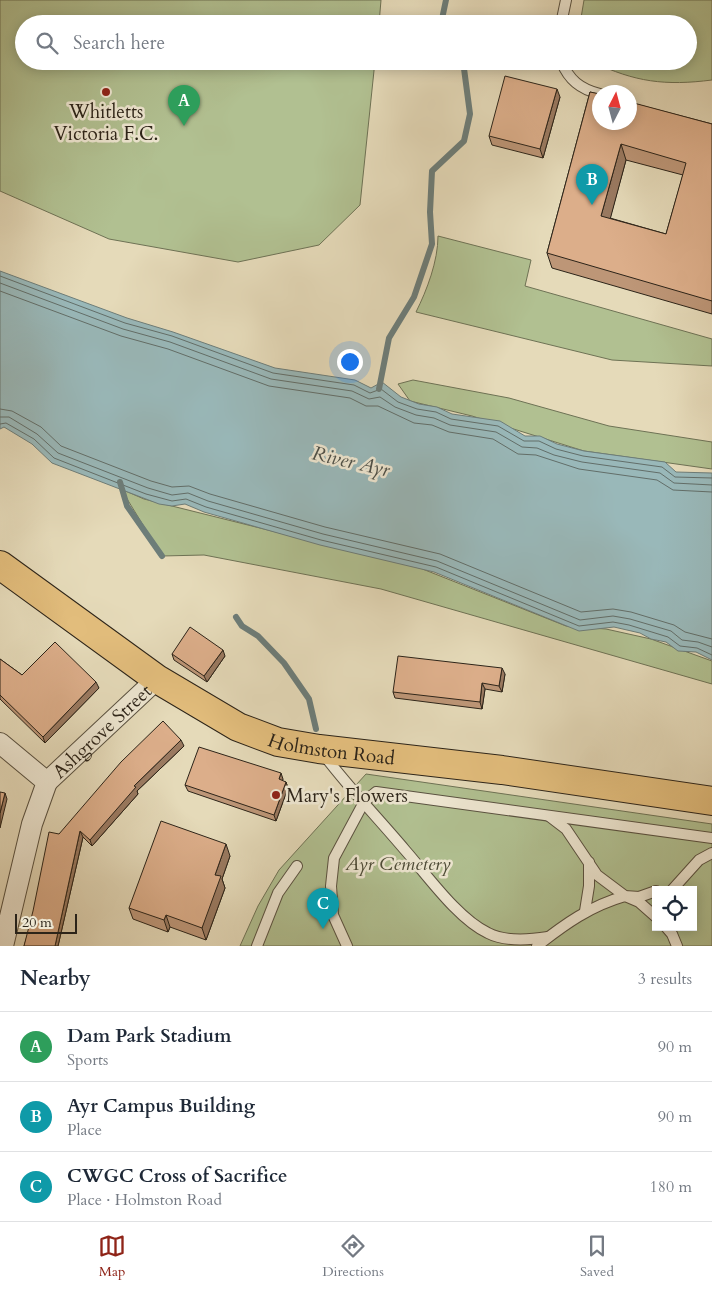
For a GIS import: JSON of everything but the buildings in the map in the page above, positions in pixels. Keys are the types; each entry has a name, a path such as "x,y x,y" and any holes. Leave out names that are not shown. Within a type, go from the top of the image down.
{"main road":[{"name":"Holmston Road","path":"0,565 157,679 238,727 278,742 319,749 502,770 712,800"}],"street":[{"name":"Ashgrove Street","path":"0,743 47,782 157,679"},
{"path":"3,946 32,824 47,782"}],"lane":[{"path":"563,15 566,0"},
{"path":"565,70 567,76 580,86 592,91"},
{"path":"319,749 351,790 364,802 456,909 488,933 506,938 529,940 548,938"},
{"path":"347,946 333,915 331,886 334,858 364,802 376,792 712,838"},
{"path":"546,814 566,829 597,875 625,896 639,902 652,913"},
{"path":"672,886 699,860 712,853"},
{"path":"585,911 589,886 589,862"},
{"path":"257,946 278,894 297,866"},
{"path":"537,946 572,918 599,903 625,896 639,897 652,892"},
{"path":"669,931 677,946"}],"green space":[{"path":"0,0 381,0 380,15 15,15 15,70 374,70 360,205 319,245 238,262 109,239 0,191"},
{"path":"584,0 712,0 712,80 679,83 651,81 611,70 697,70 697,15 582,15"},
{"path":"438,236 531,260 525,286 712,339 712,366 612,360 416,312 431,275 438,246"},
{"path":"413,380 509,398 609,426 712,442 712,469 584,451 472,416 410,401 398,384"},
{"path":"121,489 144,499 420,568 566,626 606,629 651,639 712,661 712,684 381,589 204,555 162,556"},
{"name":"Ayr Cemetery","path":"366,774 712,824 712,946 240,946 258,906 279,870"}],"water":[{"name":"River Ayr","path":"0,271 127,318 275,368 355,380 371,388 382,382 401,397 419,404 437,407 452,414 500,421 525,436 540,436 557,444 584,451 665,462 676,472 712,473 712,660 696,652 678,651 666,642 651,639 640,633 614,627 579,631 434,572 320,545 204,512 185,504 172,506 159,504 52,463 32,444 4,427 0,429"}],"waterway":[{"path":"443,15 446,0"},
{"path":"379,389 389,338 414,297 432,244 430,212 432,171 464,141 470,114 464,70"},
{"path":"120,482 127,506 162,556"},
{"path":"236,617 242,626 258,636 284,663 309,699 316,729"}],"place":[{"name":"Whitletts Victoria F.C.","path":"106,92"},
{"name":"Dam Park Stadium","path":"184,126"},
{"name":"Ayr Campus Building","path":"592,205"},
{"name":"Mary's Flowers","path":"276,795"},
{"name":"CWGC Cross of Sacrifice","path":"323,929"}]}
